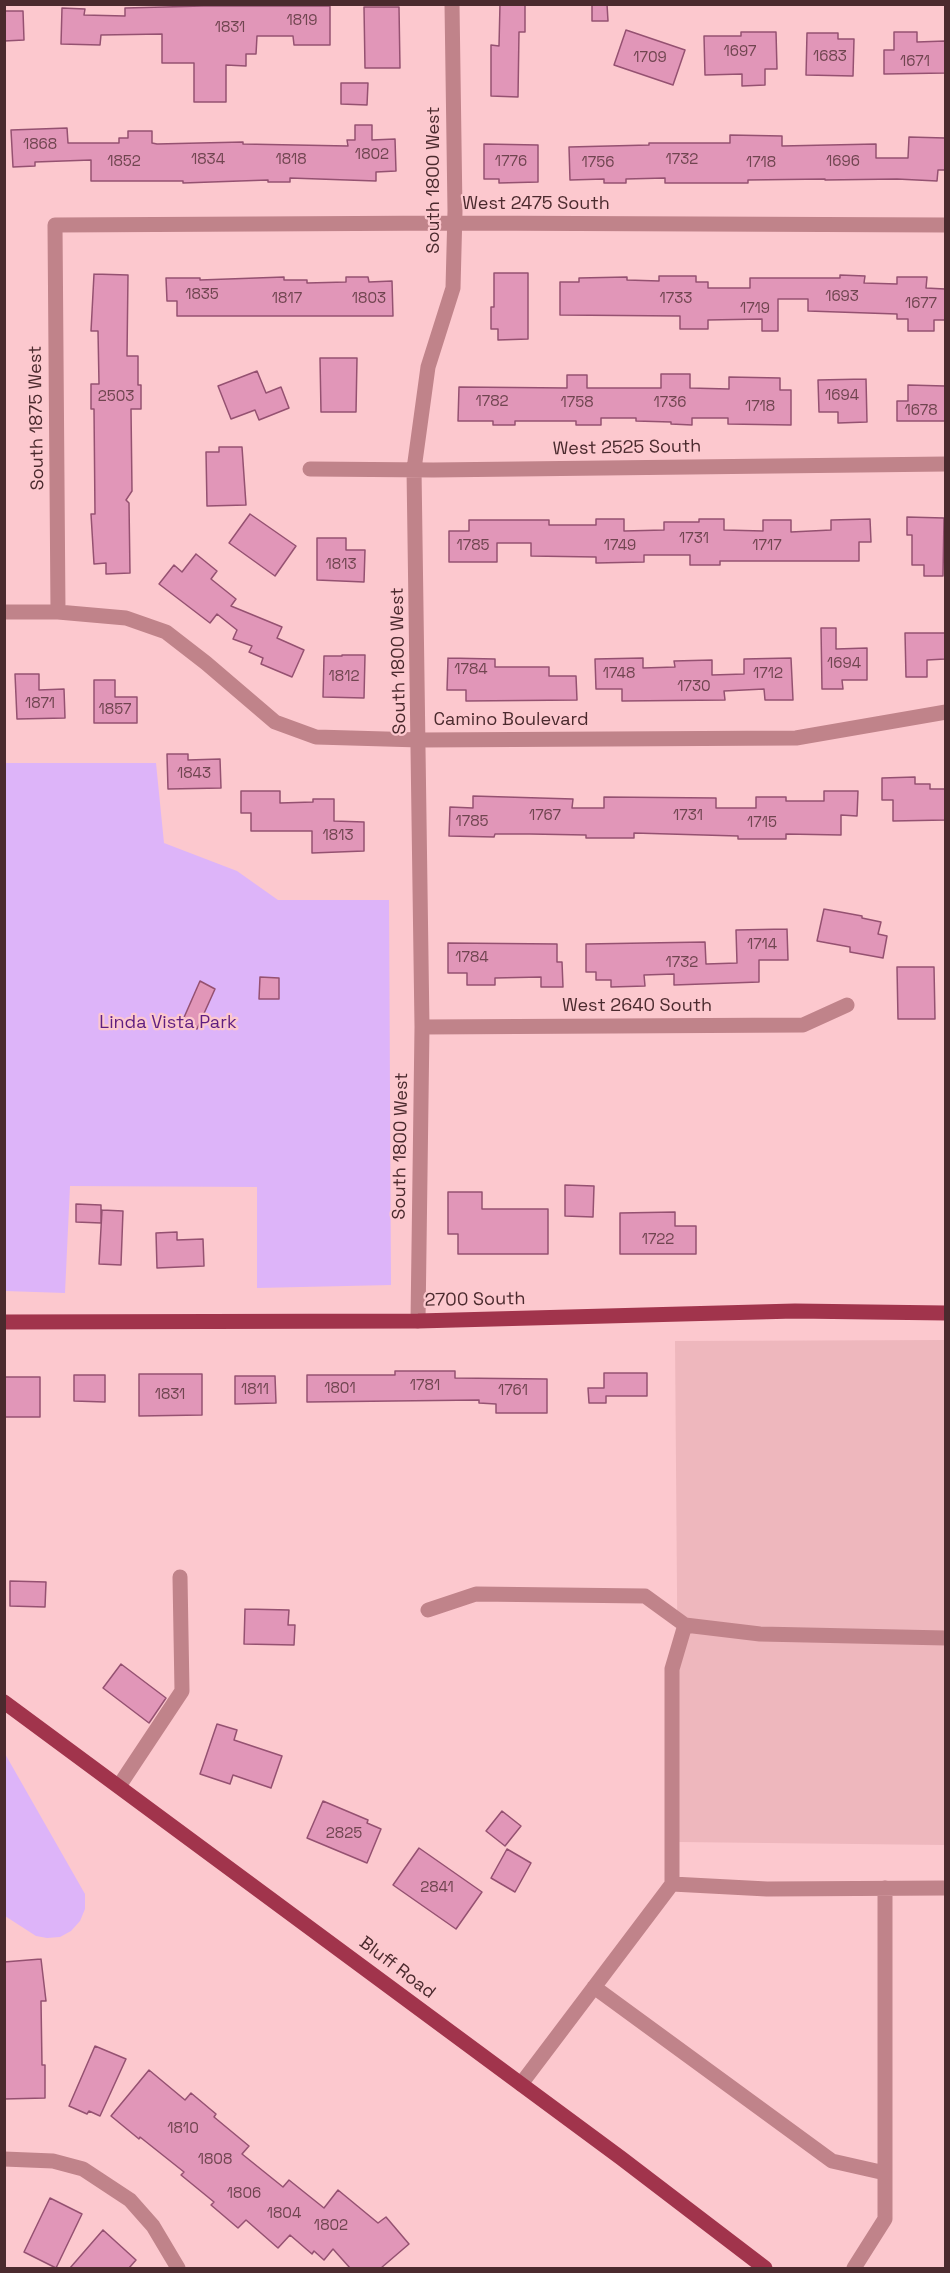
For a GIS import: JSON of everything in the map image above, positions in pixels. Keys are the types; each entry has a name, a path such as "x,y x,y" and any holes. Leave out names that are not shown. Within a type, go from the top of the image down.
{"main road":[{"name":"2700 South","path":"4,1322 418,1321 795,1311 945,1313"},
{"name":"Bluff Road","path":"4,1702 521,2084 765,2268"}],"street":[{"name":"South 1800 West","path":"418,1321 422,1027 420,741 414,469 428,368 453,288 455,223 452,4"},
{"name":"West 2475 South","path":"54,225 455,223 945,225"},
{"name":"South 1875 West","path":"54,225 58,612"},
{"name":"West 2525 South","path":"310,469 945,464"},
{"name":"Camino Boulevard","path":"4,612 58,612 126,618 165,632 206,663 275,722 316,737 420,741 796,738 945,712"},
{"name":"West 2640 South","path":"422,1027 803,1025 847,1005"},
{"path":"119,1786 182,1691 180,1576"},
{"path":"428,1610 476,1594 645,1596 685,1625 760,1634 945,1638"},
{"path":"521,2084 672,1884 672,1669 685,1625"},
{"path":"672,1884 767,1889 945,1888"},
{"path":"854,2268 885,2219 885,1888"},
{"path":"594,1987 832,2161 885,2173"},
{"path":"4,2159 53,2161 83,2169 130,2200 153,2226 178,2268"}],"shaded area":[{"path":"945,1340 945,1845 679,1842 675,1341"}],"green space":[{"name":"Linda Vista Park","path":"5,763 156,763 164,843 237,871 278,900 389,900 391,1285 257,1288 257,1187 70,1186 65,1293 5,1291"},
{"path":"4,1752 85,1894 85,1909 80,1921 71,1931 60,1937 36,1936 5,1916"}],"building":[{"path":"500,4 525,4 525,32 519,32 518,97 491,96 491,45 499,46"},
{"path":"592,4 607,4 608,21 592,21"},
{"path":"330,6 330,45 294,45 293,36 257,36 256,54 246,54 246,66 226,65 226,102 194,102 194,63 162,63 162,34 101,35 100,45 61,44 62,8 85,9 84,15 125,16 125,8"},
{"path":"364,7 399,7 400,68 365,68"},
{"path":"4,11 23,11 24,40 4,41"},
{"path":"626,30 685,50 673,85 614,65"},
{"path":"741,32 776,32 777,69 765,69 765,85 742,86 742,74 705,75 704,36 741,36"},
{"path":"894,32 917,32 917,42 945,41 945,73 884,74 884,50 894,50"},
{"path":"807,33 838,33 838,39 854,39 853,76 806,75"},
{"path":"341,83 368,83 367,105 341,104"},
{"path":"355,125 372,125 372,140 395,139 396,171 376,172 376,181 290,178 290,182 268,182 268,180 183,183 183,181 91,181 91,160 35,162 35,166 13,167 11,130 67,128 68,143 119,143 119,138 128,138 128,131 152,131 152,143 157,144 243,142 243,144 348,146 347,140 355,140"},
{"path":"730,135 782,136 782,146 876,144 876,158 908,158 909,137 945,138 945,170 938,170 937,181 825,179 748,180 748,183 665,183 665,178 626,179 626,183 604,183 604,179 570,180 569,147 649,145 649,143 730,143"},
{"path":"484,144 538,145 538,182 499,183 499,179 484,179"},
{"path":"494,273 528,273 528,339 498,340 498,329 491,329 491,307 494,307"},
{"path":"94,274 128,275 127,356 138,356 141,409 131,409 132,491 126,500 129,503 130,573 106,574 106,563 94,564 91,514 95,514 94,409 91,409 91,384 99,384 98,331 91,331"},
{"path":"840,275 865,276 864,283 897,284 897,277 927,277 926,288 945,289 945,320 934,320 934,331 908,331 908,319 897,319 897,314 808,311 808,299 778,299 778,331 762,331 762,319 708,320 708,329 680,329 680,316 560,315 560,282 579,282 579,278 627,277 627,280 659,281 659,276 696,276 696,282 708,282 708,288 750,288 750,278 840,278"},
{"path":"284,277 284,280 307,280 307,283 346,282 346,277 368,277 369,282 392,281 393,316 177,316 177,301 167,301 166,278 200,278 200,280"},
{"path":"320,358 357,358 356,412 321,412"},
{"path":"257,371 266,393 281,387 289,408 259,420 255,410 231,419 218,386"},
{"path":"661,374 690,374 690,388 729,389 729,377 780,378 780,390 791,390 791,425 728,424 728,418 692,418 692,425 636,421 636,418 601,418 601,425 576,425 576,421 515,421 515,425 493,425 493,421 458,421 459,387 567,388 567,375 587,375 587,388 661,388"},
{"path":"866,379 867,422 838,423 838,412 819,412 818,380"},
{"path":"908,385 945,386 945,421 897,421 897,401 908,401"},
{"path":"219,447 242,447 246,505 207,506 206,452 219,452"},
{"path":"250,514 296,546 275,576 229,543"},
{"path":"907,517 944,518 943,576 924,576 924,565 912,565 912,535 907,535"},
{"path":"596,519 624,519 624,531 664,530 664,522 724,519 724,530 763,531 763,520 791,520 791,532 831,530 831,520 870,519 871,542 859,542 859,561 720,561 720,565 690,565 690,555 644,555 644,562 596,563 596,557 531,556 531,543 497,543 497,562 449,562 449,531 469,531 469,520 549,520 549,525 596,525"},
{"path":"317,538 346,538 346,550 365,550 364,582 317,580"},
{"path":"196,554 217,571 211,579 236,599 231,606 282,627 277,638 304,650 292,677 261,664 263,658 249,652 252,646 233,639 237,630 217,614 210,623 159,584 174,565 182,572"},
{"path":"821,628 836,628 836,649 867,648 867,680 842,680 843,689 822,689"},
{"path":"905,633 945,633 945,659 927,660 927,677 906,677"},
{"path":"365,655 364,698 323,697 324,656"},
{"path":"448,658 495,659 495,667 549,667 549,676 576,676 577,700 466,701 466,690 447,690"},
{"path":"643,658 643,668 675,667 674,661 712,660 712,675 744,674 744,659 791,658 793,700 765,700 764,689 724,691 725,700 622,701 622,689 596,689 595,659"},
{"path":"15,674 39,674 39,690 64,689 65,718 17,719"},
{"path":"94,680 115,680 115,697 137,697 137,723 94,723"},
{"path":"167,754 188,754 188,760 220,759 221,788 168,789"},
{"path":"915,777 915,784 930,784 930,789 945,789 945,820 893,821 893,800 882,800 882,778"},
{"path":"241,791 280,791 280,803 334,799 334,821 364,822 364,851 312,853 312,831 251,831 251,813 241,813"},
{"path":"824,791 858,791 857,816 841,815 841,835 786,834 786,839 738,839 738,836 634,833 634,838 586,838 586,835 530,834 495,834 494,837 449,836 450,807 473,808 473,796 573,799 572,808 604,808 604,797 716,798 716,808 756,808 756,797 786,797 786,801 824,801"},
{"path":"824,909 881,922 878,934 887,936 883,958 850,952 850,947 817,941"},
{"path":"787,929 788,960 759,960 759,982 674,985 674,974 644,975 645,986 611,987 611,980 596,980 596,972 586,972 586,944 705,942 706,964 737,963 736,930"},
{"path":"448,943 557,944 557,962 562,962 563,987 541,987 541,977 495,978 495,985 467,985 467,973 448,973"},
{"path":"897,967 934,967 935,1019 898,1019"},
{"path":"260,977 279,978 279,999 259,999"},
{"path":"200,981 215,989 197,1029 182,1022"},
{"path":"565,1185 594,1186 593,1217 565,1216"},
{"path":"448,1192 482,1192 482,1209 548,1209 548,1254 458,1254 458,1234 448,1234"},
{"path":"76,1204 101,1205 101,1223 76,1222"},
{"path":"102,1210 123,1211 121,1265 99,1264"},
{"path":"675,1212 675,1226 696,1226 696,1254 620,1254 620,1213"},
{"path":"177,1232 177,1240 203,1239 204,1266 157,1268 156,1233"},
{"path":"395,1371 455,1371 455,1378 547,1379 547,1413 496,1413 496,1404 479,1403 479,1400 307,1402 307,1375 395,1375"},
{"path":"604,1373 647,1373 647,1396 606,1396 606,1403 589,1403 588,1388 604,1388"},
{"path":"139,1374 202,1374 202,1415 139,1416"},
{"path":"74,1375 105,1375 105,1402 74,1401"},
{"path":"235,1376 275,1376 276,1403 235,1404"},
{"path":"4,1377 40,1377 40,1417 4,1417"},
{"path":"10,1581 46,1582 45,1607 10,1606"},
{"path":"245,1609 289,1610 288,1625 295,1625 294,1645 244,1644"},
{"path":"121,1664 166,1698 149,1723 103,1688"},
{"path":"217,1724 237,1730 234,1740 282,1756 271,1788 233,1775 230,1784 200,1774"},
{"path":"323,1801 368,1820 367,1823 381,1829 367,1863 307,1838"},
{"path":"502,1811 521,1826 505,1846 486,1831"},
{"path":"419,1848 482,1892 456,1929 393,1885"},
{"path":"507,1849 531,1863 515,1892 491,1878"},
{"path":"41,1959 46,2001 41,2001 45,2098 4,2099 4,1962"},
{"path":"95,2046 126,2059 100,2116 89,2111 87,2114 69,2106"},
{"path":"149,2070 185,2100 191,2093 216,2114 214,2117 249,2146 242,2154 283,2187 289,2180 324,2208 338,2190 378,2223 386,2217 409,2244 381,2268 350,2268 333,2249 324,2260 314,2251 312,2254 290,2235 278,2248 246,2220 238,2228 211,2205 214,2202 181,2175 184,2172 111,2116"},
{"path":"50,2198 82,2214 56,2268 24,2252"},
{"path":"103,2230 136,2260 129,2268 70,2268"}]}
